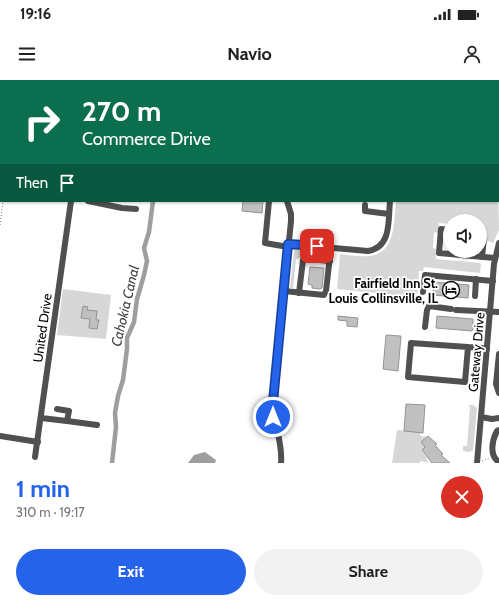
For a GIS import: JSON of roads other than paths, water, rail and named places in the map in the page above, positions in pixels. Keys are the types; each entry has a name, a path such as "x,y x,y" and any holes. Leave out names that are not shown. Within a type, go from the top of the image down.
{"street":[{"name":"United Drive","path":"35,457 71,202"},
{"path":"93,202 122,208 136,209"},
{"path":"269,202 265,243 288,246 331,247 368,251 376,249 383,244 387,235 390,202"},
{"path":"281,463 281,444 273,417 273,402 291,214 287,202"},
{"path":"365,205 365,211 389,214"},
{"path":"443,229 441,229 439,253 443,253"},
{"name":"Gateway Drive","path":"477,463 495,258 499,243"},
{"path":"284,292 324,295 326,291 331,247"},
{"path":"487,257 495,258"},
{"path":"299,293 303,260 330,261"},
{"path":"423,292 425,275 493,281"},
{"path":"475,296 476,279"},
{"path":"425,327 428,306 499,312"},
{"path":"468,347 465,382 408,377 411,342 468,347 487,349"},
{"path":"499,354 496,384 499,393"},
{"path":"57,409 69,411 67,421"},
{"path":"481,417 492,419 499,418"},
{"path":"41,418 97,425"},
{"path":"499,430 495,434 493,453 496,460 499,462"},
{"path":"0,436 38,442"}],"waterway":[{"name":"Cahokia Canal","path":"112,463 116,427 115,413 123,380 127,338 134,322 137,299 147,261 144,248 149,232 153,202"}],"place":[{"name":"Fairfield Inn St. Louis Collinsville, IL","path":"451,290"}]}
